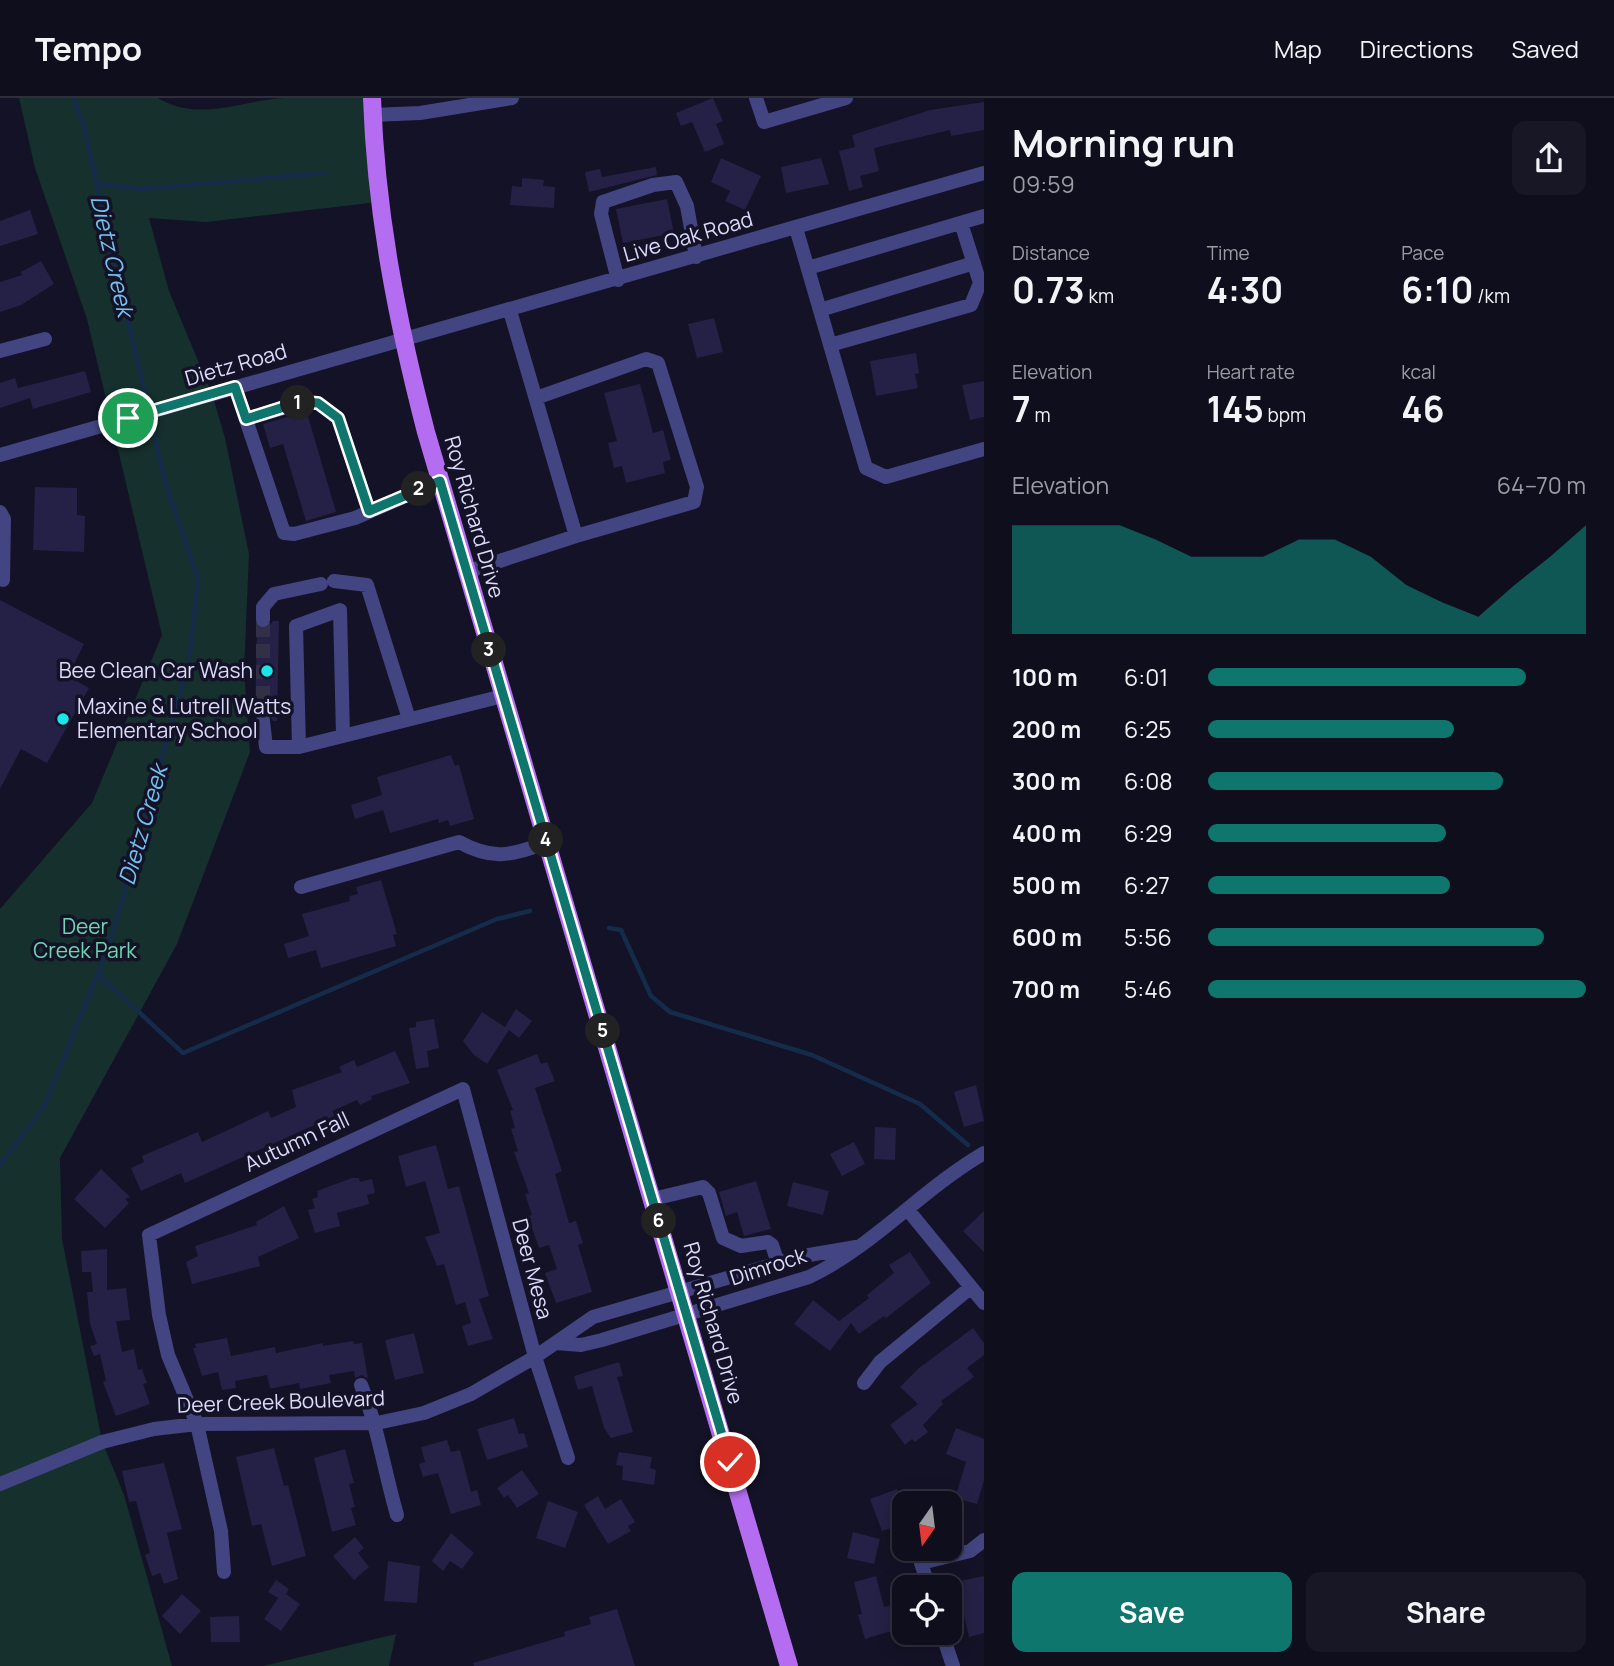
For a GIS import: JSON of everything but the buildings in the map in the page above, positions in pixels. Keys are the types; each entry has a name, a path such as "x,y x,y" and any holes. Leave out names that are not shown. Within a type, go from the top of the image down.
{"main road":[{"name":"Roy Richard Drive","path":"372,107 375,181 392,290 440,481 688,1315 789,1666"}],"street":[{"path":"372,107 512,98"},
{"path":"756,98 764,122 846,98"},
{"name":"Live Oak Road","path":"404,340 984,173"},
{"path":"618,280 601,214 603,202 653,185 676,182 687,206 696,257"},
{"path":"808,268 984,216"},
{"path":"830,345 971,305 980,283 961,223"},
{"path":"796,228 866,468 886,477 984,449"},
{"path":"820,310 974,263"},
{"path":"510,311 576,536"},
{"path":"0,351 45,339"},
{"name":"Dietz Road","path":"0,455 366,348 404,340"},
{"path":"466,572 576,536 694,502 697,487 658,363 646,359 536,398"},
{"path":"235,387 284,533 294,534 369,511 440,481"},
{"path":"246,419 300,402 318,403 338,418 369,511"},
{"path":"0,512 4,519 3,580"},
{"path":"263,620 263,607 274,594 328,583 367,585 409,719"},
{"path":"299,747 296,625 340,610 343,736"},
{"path":"263,721 266,747 299,747 503,696"},
{"path":"301,887 458,842 474,850 508,856 546,843"},
{"name":"Autumn Fall","path":"197,1424 168,1355 159,1315 149,1235 463,1089"},
{"name":"Deer Mesa","path":"463,1089 535,1357 568,1458"},
{"name":"Dimrock","path":"688,1315 809,1278 831,1267 908,1210 943,1180 984,1153"},
{"path":"653,1199 703,1188 709,1193 723,1238 741,1246 768,1242 772,1245 778,1263"},
{"path":"908,1210 984,1303"},
{"name":"Dimrock","path":"680,1289 826,1250 856,1247"},
{"path":"864,1382 880,1362 970,1287"},
{"name":"Deer Creek Boulevard","path":"0,1484 102,1441 154,1429 197,1424 377,1423 445,1407 535,1357 593,1317 680,1289"},
{"path":"556,1343 581,1345 688,1315"},
{"path":"361,1385 377,1423 382,1465 397,1515"},
{"path":"197,1424 221,1531 224,1572"},
{"path":"925,1575 921,1563 971,1551 984,1540"},
{"path":"947,1645 953,1666"}],"green space":[{"name":"Deer Creek Park","path":"19,98 158,98 189,109 205,110 285,98 372,98 378,202 206,222 149,218 169,291 212,394 225,438 249,554 244,671 250,752 177,944 60,1158 62,1239 102,1441 124,1495 172,1666 0,1666 0,909 92,803 162,635 87,319 35,168"},
{"path":"396,1634 389,1666 263,1666"}],"waterway":[{"name":"Dietz Creek","path":"0,1165 44,1107 109,946 189,661 198,578 165,482 84,127 74,98"},
{"path":"97,184 142,189 325,173"},
{"path":"98,974 183,1053 497,919 530,911"},
{"path":"609,928 621,930 651,996 670,1012 812,1055 920,1104 968,1145"}],"tunnel":[{"path":"263,620 263,721"}],"place":[{"name":"Bee Clean Car Wash","path":"267,671"},
{"name":"Maxine & Lutrell Watts Elementary School","path":"63,719"}],"route":[{"path":"128,418 235,387 246,419 300,402 318,403 338,418 369,511 440,481 730,1462"}]}
